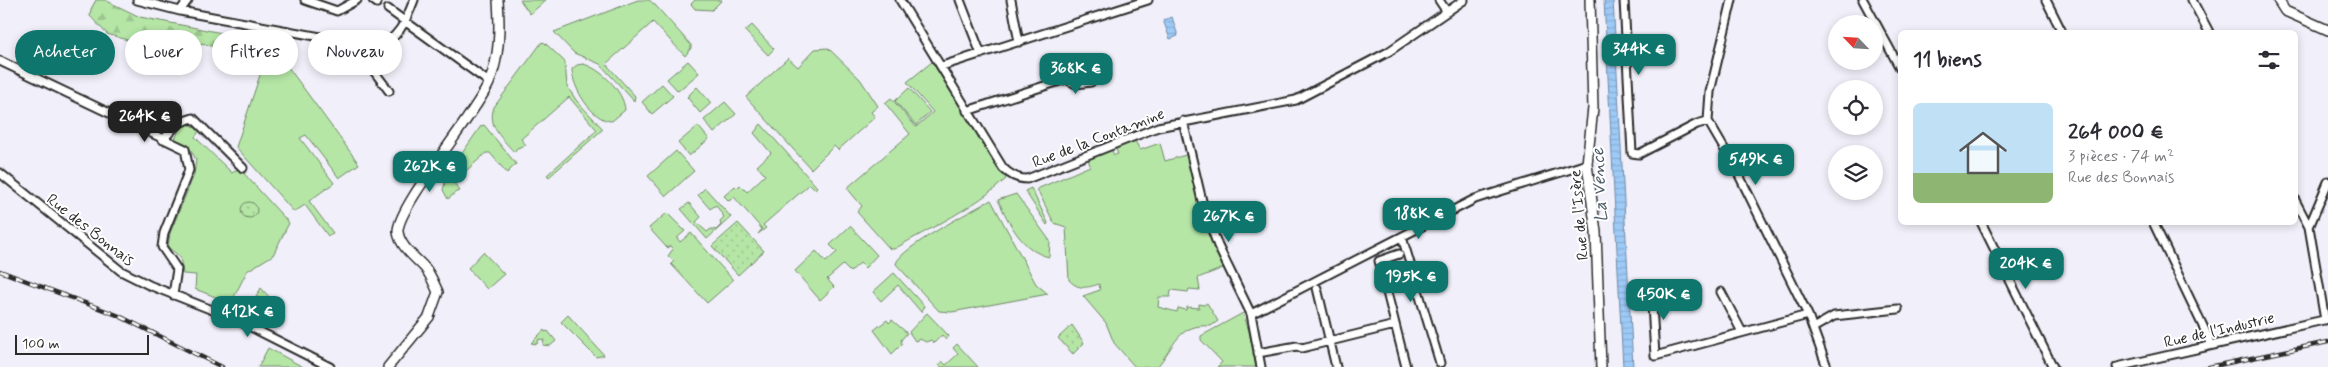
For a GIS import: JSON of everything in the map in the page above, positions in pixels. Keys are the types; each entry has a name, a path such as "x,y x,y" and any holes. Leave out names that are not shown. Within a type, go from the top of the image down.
{"street":[{"path":"137,0 180,11 308,34"},
{"path":"180,11 188,0"},
{"path":"305,0 337,11 357,0"},
{"path":"400,30 406,21 414,0"},
{"path":"388,367 429,317 438,292 426,270 405,248 398,235 398,227 410,200 477,105 489,82 495,65 500,31 498,0"},
{"name":"Rue de la Contamine","path":"900,0 1003,168 1009,174 1022,179 1027,179 1132,136 1183,121 1296,100 1388,52 1464,0"},
{"path":"960,0 981,54"},
{"path":"1011,0 1019,42"},
{"path":"942,66 1148,0"},
{"path":"1439,0 1447,12"},
{"name":"Rue de l'Isère","path":"1590,0 1593,108 1587,164 1596,232 1601,367"},
{"path":"1624,0 1632,153 1639,154 1698,124 1708,121"},
{"path":"1732,0 1710,92 1708,121 1736,169 1808,315 1827,367"},
{"path":"1863,0 1898,64"},
{"path":"2046,0 2061,30"},
{"path":"2192,0 2208,30"},
{"path":"2278,0 2285,11 2328,30"},
{"path":"388,10 489,82"},
{"name":"Rue des Bonnais","path":"0,61 185,149 189,170 164,233 162,247 177,269 173,295"},
{"path":"1061,64 1066,79"},
{"path":"377,75 389,91"},
{"path":"967,111 1066,79 1076,84 1090,82"},
{"path":"164,140 178,123 194,118 243,168"},
{"path":"1183,121 1203,205 1218,246 1250,314 1261,367"},
{"path":"1250,314 1475,199 1587,164"},
{"name":"Rue des Bonnais","path":"0,173 121,271 136,280 235,319 330,367"},
{"path":"2309,227 2328,182"},
{"path":"2298,206 2309,227 2327,319"},
{"path":"1982,225 2053,367"},
{"path":"2154,225 2212,345"},
{"path":"1402,237 1440,363"},
{"path":"1400,254 1379,262 1406,367"},
{"path":"1651,287 1654,356 1808,315"},
{"path":"1317,288 1336,367"},
{"path":"1721,292 1742,332"},
{"path":"1813,328 1834,316 1898,309"},
{"name":"Rue de l'Industrie","path":"2117,367 2327,319"},
{"path":"1258,353 1297,346 1302,348 1394,325"}],"green space":[{"path":"96,0 105,0 140,17 212,31 212,46 202,43 202,30 125,30 125,39 115,36 115,30 103,30 90,16 91,9"},
{"path":"520,0 546,0 530,14"},
{"path":"638,0 649,0 655,5 691,45 691,48 685,56 653,22 606,64 635,96 634,101 600,64 574,53 554,32"},
{"path":"695,0 722,0 712,10 695,9 691,4"},
{"path":"752,25 774,49 768,55 745,31"},
{"path":"542,42 565,62 567,86 576,100 603,129 549,177 547,175 597,130 569,97 521,139 526,145 517,148 514,152 494,127 492,114 494,107"},
{"path":"828,48 860,79 878,106 871,112 875,117 838,150 834,146 811,169 746,97 788,58 798,67 815,49"},
{"path":"688,61 699,73 678,91 667,79"},
{"path":"932,62 1006,179 967,208 894,249 890,249 857,212 862,206 847,188 910,134 885,103 891,98 916,127 933,112 907,82"},
{"path":"577,65 590,66 603,75 620,95 625,110 612,121 605,120 597,115 584,102 579,93 575,85 572,69"},
{"path":"260,75 294,75 359,164 339,178 306,135 300,138 334,183 309,201 333,233 328,236 305,205 294,212 236,147"},
{"path":"662,84 673,96 652,114 642,102"},
{"path":"697,87 711,103 700,113 687,97"},
{"path":"909,88 930,112 916,125 895,101"},
{"path":"725,102 736,114 714,133 704,120"},
{"path":"188,124 200,130 195,137 232,173 239,168 289,223 273,255 247,271 231,303 195,289 196,275 183,274 180,257 168,247 170,233 194,175 196,160 191,150 174,141 179,130"},
{"path":"761,124 817,187 815,189 810,184 763,225 766,228 758,234 762,229 734,197 729,201 724,196 735,186 737,188 740,185 747,192 765,175 757,166 771,153 754,133"},
{"path":"484,125 516,164 507,173 490,153 486,153 457,179 454,183 460,191 448,199 443,190 447,175 481,126"},
{"path":"698,126 709,139 689,156 678,143"},
{"path":"1134,139 1140,150 1160,143 1165,161 1189,154 1200,209 1223,268 1198,278 1200,290 1189,289 1188,292 1171,290 1170,297 1159,297 1158,307 1177,312 1178,308 1186,310 1187,307 1199,308 1199,304 1204,305 1207,303 1218,321 1211,326 1191,328 1184,332 1157,367 1135,367 1114,343 1106,323 1083,296 1100,290 1099,284 1079,287 1069,280 1066,227 1054,223 1037,189 1090,166 1088,158 1111,149 1114,155 1118,154 1115,147"},
{"path":"676,151 694,171 666,196 648,176"},
{"path":"705,188 731,217 707,239 681,209 689,203 701,217 696,222 707,232 711,229 716,230 721,225 720,221 724,217 716,205 710,209 698,195"},
{"path":"1031,188 1048,223 1047,225 1025,191"},
{"path":"1016,194 1050,241 1049,257 1031,249 1018,235 1007,218 998,200"},
{"path":"991,200 1036,284 1048,294 952,312 939,311 896,264 900,257 909,249 954,220"},
{"path":"246,202 252,202 257,207 255,216 246,218 241,213 241,207"},
{"path":"667,213 685,231 677,238 680,242 691,233 733,280 707,303 671,264 674,261 668,256 673,249 670,246 667,248 649,228"},
{"path":"738,223 764,251 738,275 712,246"},
{"path":"850,226 877,255 865,268 860,263 850,272 843,265 827,279 834,287 820,300 795,271 816,251 826,262 837,252 830,245"},
{"path":"483,252 504,274 487,289 468,268"},
{"path":"894,273 924,306 921,312 898,285 881,301 873,292"},
{"path":"261,288 274,302 258,309 254,301"},
{"path":"927,313 949,336 946,340 942,335 934,343 931,340 926,342 920,339 915,341 909,332"},
{"path":"1243,313 1249,331 1256,367 1217,367 1222,362 1201,340 1201,336"},
{"path":"568,315 604,355 596,357 561,322"},
{"path":"887,320 889,323 892,320 907,333 901,340 902,344 892,354 874,330"},
{"path":"1072,325 1084,343 1073,354 1058,338"},
{"path":"544,330 545,332 548,331 556,341 550,346 543,345 544,340 539,339 537,344 531,343"},
{"path":"957,344 978,367 941,367 939,365 942,361 946,365 958,354 953,348"},
{"path":"268,348 303,367 258,367"}],"water":[{"path":"1604,0 1613,0 1633,367 1623,367"},
{"path":"1172,17 1178,36 1170,39 1163,20"}],"railway":[{"path":"0,271 117,315 222,367"},
{"path":"2209,367 2328,342"}],"water label":[{"name":"La Vence","path":"1599,185"}]}
